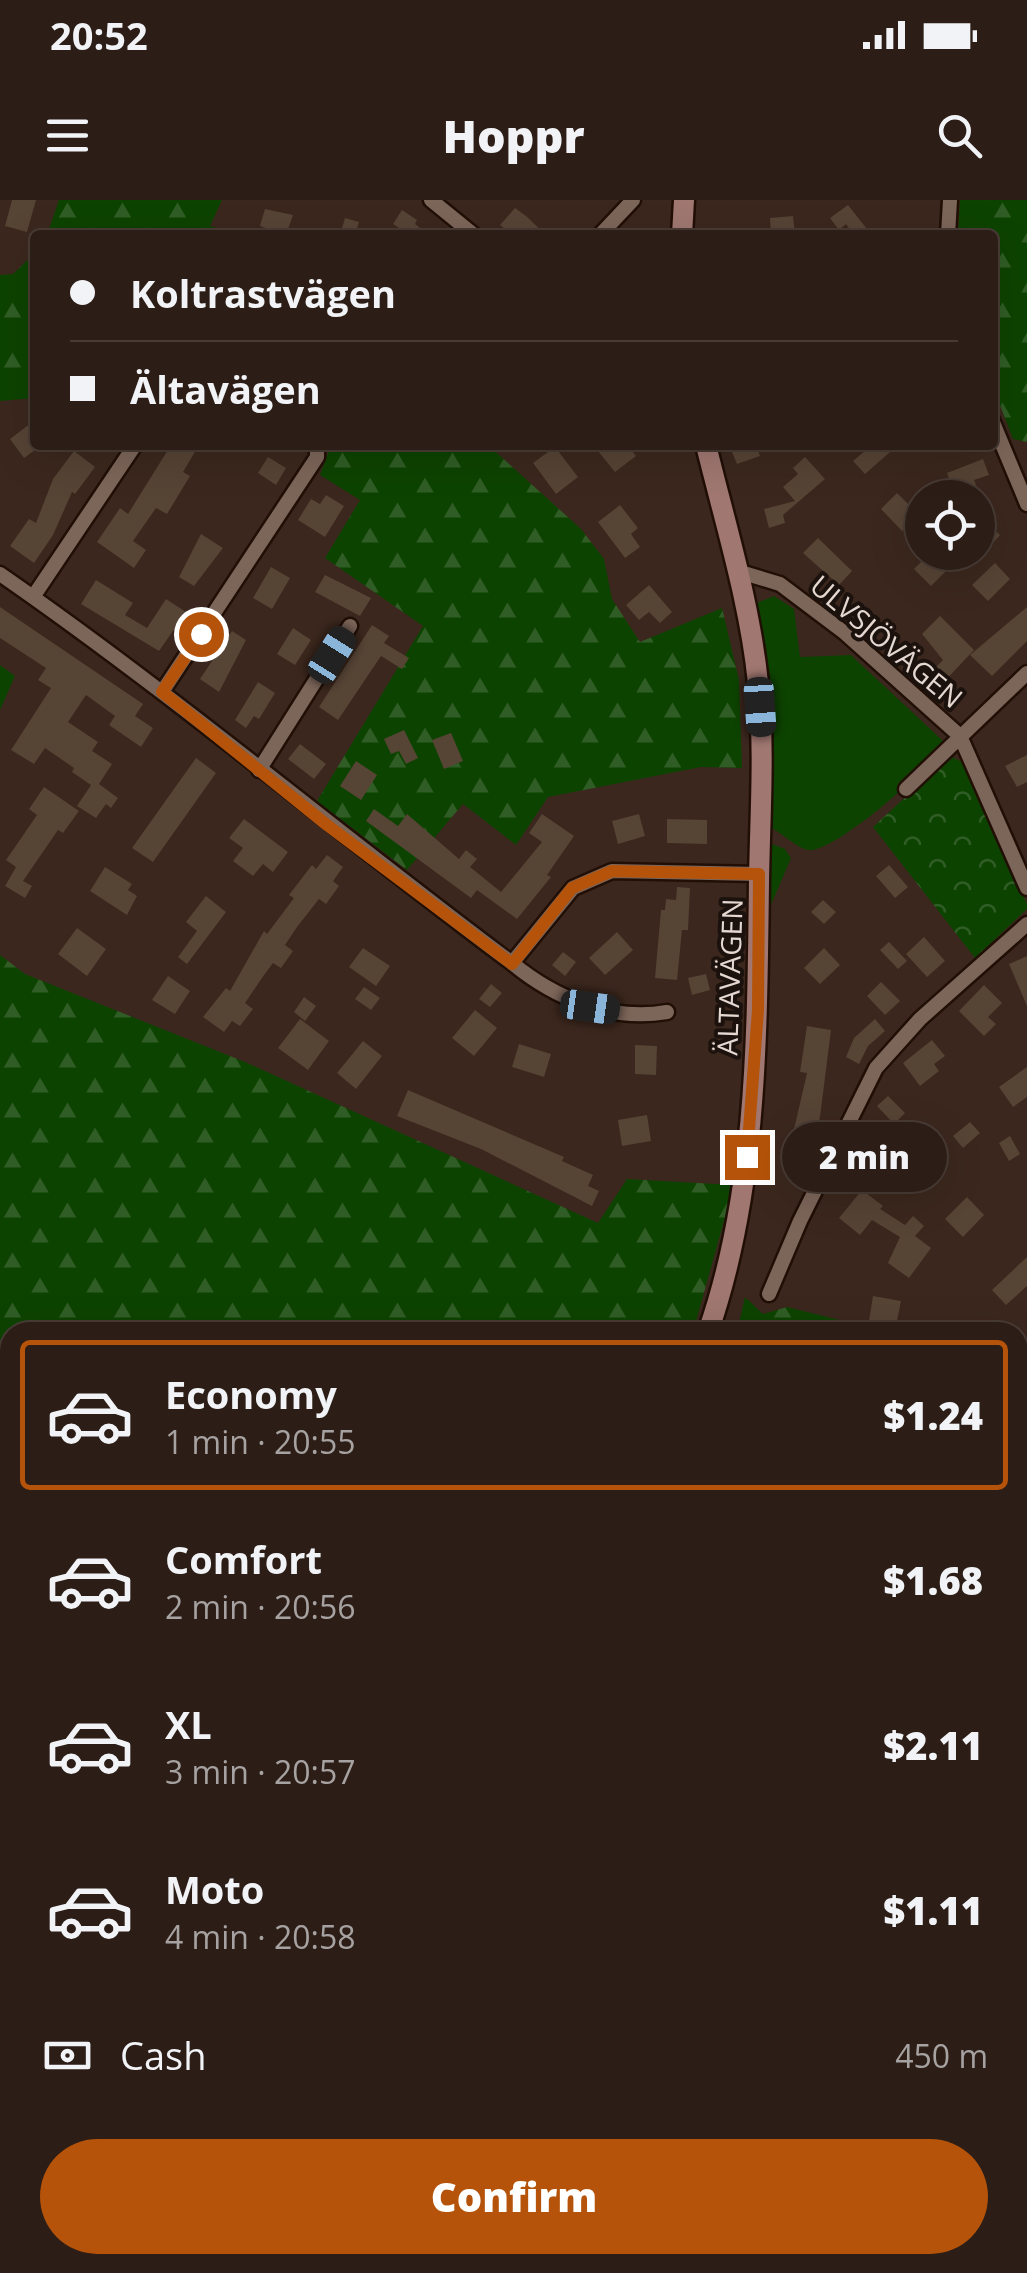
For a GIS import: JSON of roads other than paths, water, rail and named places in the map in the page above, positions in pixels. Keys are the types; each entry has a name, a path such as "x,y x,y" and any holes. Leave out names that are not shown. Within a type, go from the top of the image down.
{"main road":[{"path":"682,230 684,200"},
{"name":"ÄLTAVÄGEN","path":"707,450 738,571 758,680 764,762 758,1010 747,1157 729,1261 711,1322"}],"street":[{"path":"431,200 468,230"},
{"path":"605,230 633,200"},
{"path":"948,230 950,200"},
{"path":"998,434 1027,504"},
{"path":"33,597 132,450"},
{"path":"162,692 317,457 317,450"},
{"name":"ULVSJÖVÄGEN","path":"738,571 780,584 845,634 960,736 1027,888"},
{"path":"0,574 162,692 551,993 590,1007 650,1015 667,1012"},
{"path":"259,770 350,626"},
{"path":"906,790 1027,673"},
{"path":"512,964 572,888 612,871 759,874"},
{"path":"769,1294 800,1221 876,1068 920,1020 1027,924"}]}
